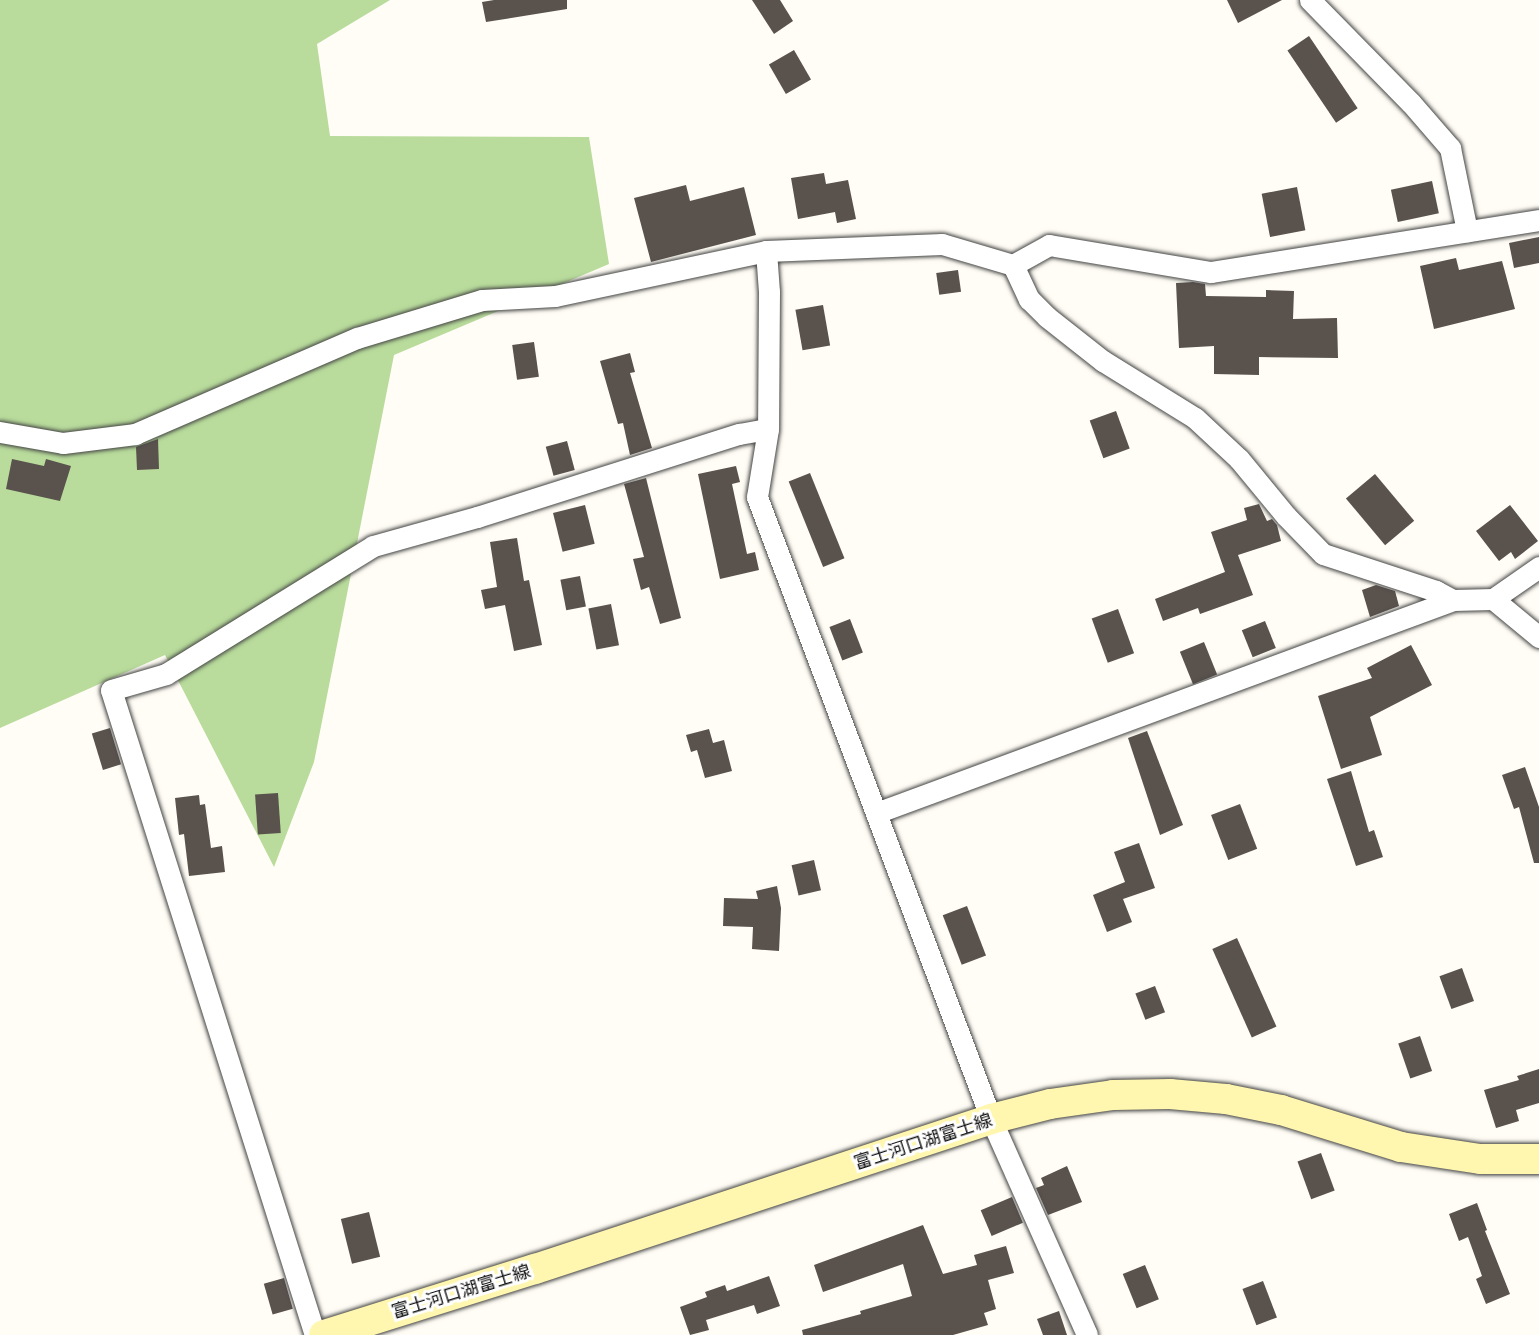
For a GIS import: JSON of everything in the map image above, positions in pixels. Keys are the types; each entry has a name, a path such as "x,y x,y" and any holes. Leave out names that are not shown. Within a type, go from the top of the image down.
{"main road":[{"name":"富士河口湖富士線","path":"324,1335 535,1269 991,1119 1050,1104 1113,1095 1170,1094 1226,1099 1281,1110 1401,1147 1480,1159 1539,1159"}],"street":[{"path":"1310,0 1411,103 1450,148 1467,231"},
{"path":"0,432 63,443 135,434 357,338 482,300 555,296 766,251 942,244 1013,265 1049,246 1211,272 1539,220"},
{"path":"766,251 769,292 768,429 757,497 991,1119 1087,1335"},
{"path":"1013,265 1029,298 1047,317 1103,361 1195,418 1239,459 1286,516 1323,554 1436,591 1453,600"},
{"path":"315,1335 111,690 166,674 373,546 477,517 739,434 768,429"},
{"path":"876,813 1453,600 1493,599 1539,567"},
{"path":"1493,599 1539,637"}],"green space":[{"path":"0,0 390,0 317,44 330,136 589,137 609,264 394,355 314,762 274,867 165,655 0,728"}],"building":[{"path":"567,0 567,9 486,22 482,2"},
{"path":"752,0 780,0 793,21 774,34"},
{"path":"1227,0 1282,0 1238,23"},
{"path":"1309,36 1358,108 1336,123 1287,51"},
{"path":"794,50 811,79 786,94 769,64"},
{"path":"824,173 826,184 848,180 856,219 837,223 835,212 798,219 791,178"},
{"path":"1432,181 1439,213 1398,222 1391,190"},
{"path":"686,185 690,201 744,187 756,235 651,262 634,198"},
{"path":"1297,187 1305,230 1270,237 1262,194"},
{"path":"1539,237 1539,263 1514,268 1509,243"},
{"path":"1456,258 1459,270 1502,261 1515,309 1434,329 1420,266"},
{"path":"958,270 961,292 939,295 936,273"},
{"path":"1176,283 1205,284 1206,296 1266,297 1266,290 1294,291 1293,319 1337,318 1338,358 1259,357 1259,375 1214,374 1214,346 1179,348"},
{"path":"823,305 830,345 803,350 795,310"},
{"path":"534,342 539,377 517,380 512,345"},
{"path":"630,353 635,372 630,373 652,448 630,455 623,423 618,424 600,361"},
{"path":"1116,411 1130,449 1103,458 1090,421"},
{"path":"158,439 159,469 137,470 136,447"},
{"path":"567,441 575,470 554,476 546,447"},
{"path":"12,459 44,466 46,459 71,466 60,501 6,489"},
{"path":"736,466 740,482 732,484 747,554 755,552 759,570 720,579 698,474"},
{"path":"810,473 844,558 823,567 789,482"},
{"path":"1375,474 1414,521 1385,545 1346,498"},
{"path":"646,478 681,618 660,624 649,587 641,590 633,559 644,557 624,484"},
{"path":"1259,504 1267,521 1272,519 1277,525 1281,541 1238,555 1253,595 1200,614 1198,608 1163,621 1155,599 1225,572 1211,532 1247,520 1244,508"},
{"path":"585,505 595,544 563,552 553,513"},
{"path":"1510,505 1538,541 1515,559 1511,552 1499,561 1476,531"},
{"path":"517,538 524,581 529,580 542,645 514,651 505,605 485,609 481,590 497,587 490,542"},
{"path":"580,576 586,606 566,610 560,580"},
{"path":"1376,585 1395,591 1399,606 1370,617 1362,590"},
{"path":"611,604 619,645 596,650 588,608"},
{"path":"1118,609 1134,653 1108,663 1092,619"},
{"path":"850,619 863,653 842,660 829,627"},
{"path":"1265,621 1276,648 1253,657 1242,630"},
{"path":"1204,642 1217,674 1193,684 1180,652"},
{"path":"1411,645 1432,685 1370,717 1382,755 1341,769 1318,696 1372,678 1367,668"},
{"path":"110,728 121,764 103,770 92,734"},
{"path":"709,729 713,743 724,740 732,771 705,778 697,750 691,752 686,735"},
{"path":"1147,731 1183,825 1160,835 1128,738"},
{"path":"1525,767 1539,807 1539,863 1534,863 1519,807 1514,809 1502,775"},
{"path":"1351,771 1369,832 1374,830 1383,857 1356,866 1327,779"},
{"path":"278,793 281,833 258,835 255,795"},
{"path":"199,795 200,805 205,804 211,848 222,846 225,872 189,876 184,834 179,835 175,798"},
{"path":"1240,804 1257,849 1228,860 1211,815"},
{"path":"1139,843 1155,888 1123,899 1132,922 1107,932 1093,895 1125,882 1114,852"},
{"path":"814,860 821,890 799,895 792,865"},
{"path":"777,886 781,908 779,951 752,949 753,927 723,926 724,898 758,899 756,891"},
{"path":"967,906 986,955 962,965 943,915"},
{"path":"1237,938 1276,1027 1252,1038 1212,949"},
{"path":"1462,968 1474,1001 1451,1009 1439,976"},
{"path":"1155,986 1165,1012 1145,1020 1135,994"},
{"path":"1420,1036 1432,1071 1410,1078 1398,1043"},
{"path":"1539,1069 1539,1103 1516,1110 1519,1121 1496,1128 1484,1090 1519,1080 1517,1076"},
{"path":"1321,1153 1335,1191 1311,1199 1298,1162"},
{"path":"1067,1166 1082,1202 1048,1215 1036,1188 1044,1185 1041,1178"},
{"path":"1012,1197 1023,1223 992,1236 981,1210"},
{"path":"1477,1203 1487,1230 1485,1231 1510,1294 1486,1304 1476,1279 1482,1276 1468,1237 1459,1241 1449,1214"},
{"path":"369,1212 380,1257 352,1264 341,1219"},
{"path":"923,1225 943,1274 977,1265 974,1255 1006,1246 1014,1273 988,1280 996,1309 984,1313 988,1325 953,1335 803,1335 802,1330 861,1314 860,1311 912,1296 903,1264 823,1292 814,1265"},
{"path":"1145,1265 1159,1299 1137,1308 1123,1274"},
{"path":"769,1276 780,1306 757,1314 754,1305 706,1320 709,1330 690,1335 680,1307 707,1297 705,1292 725,1285 727,1291"},
{"path":"284,1278 293,1309 273,1315 264,1284"},
{"path":"1263,1281 1277,1317 1256,1325 1242,1289"},
{"path":"1059,1311 1067,1335 1043,1335 1037,1319"}]}
